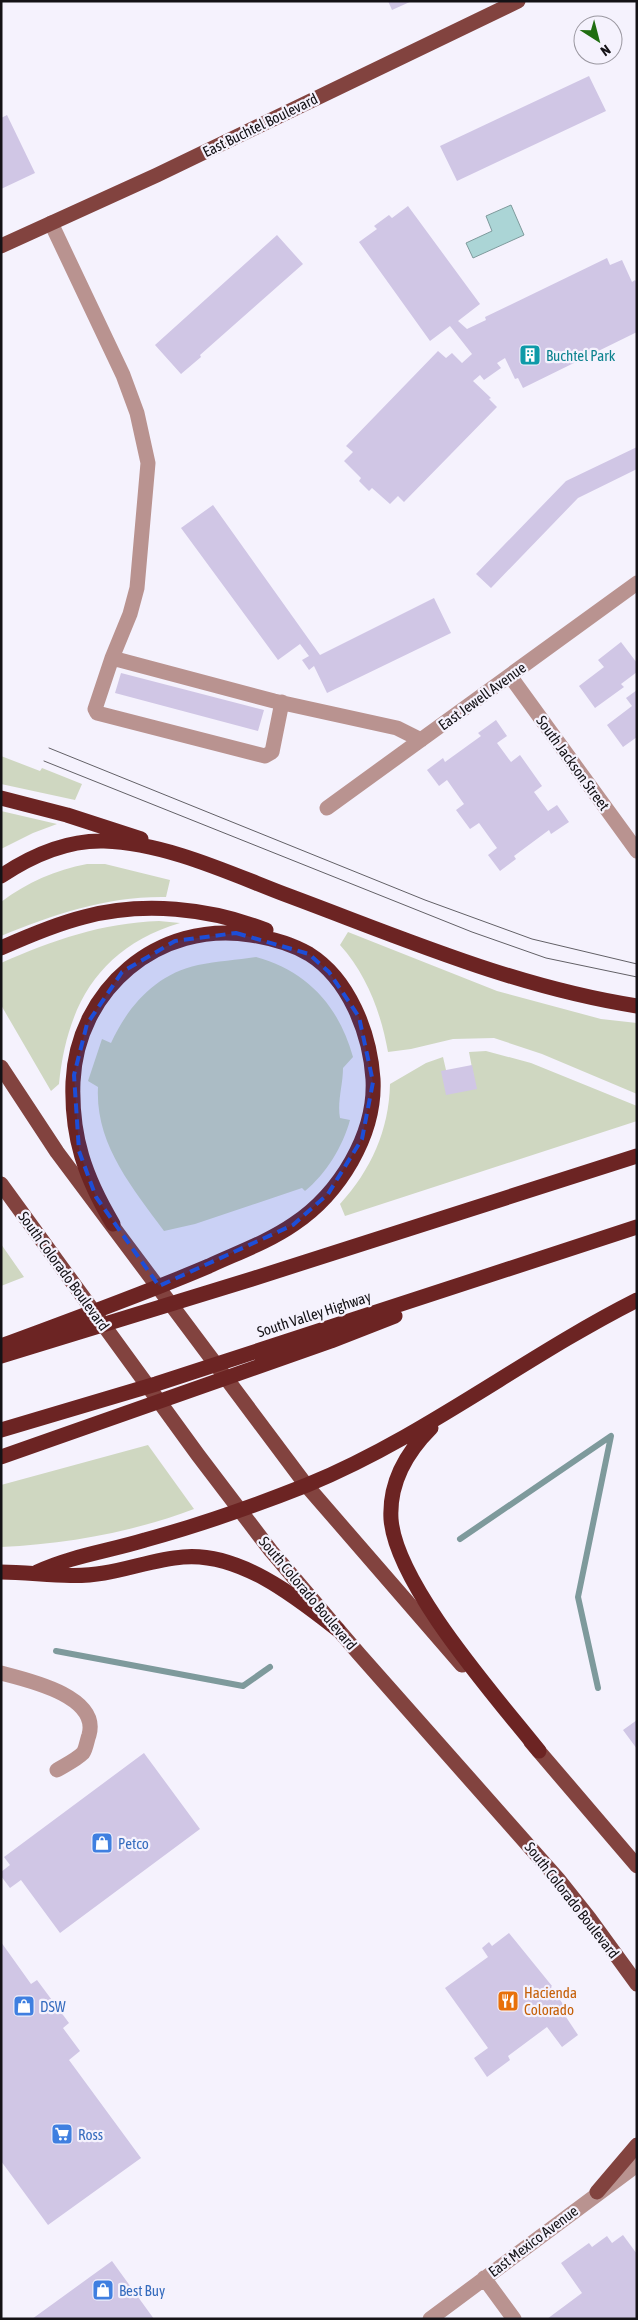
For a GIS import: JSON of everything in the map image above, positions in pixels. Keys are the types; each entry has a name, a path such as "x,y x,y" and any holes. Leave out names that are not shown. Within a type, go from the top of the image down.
{"highway":[{"path":"1,798 96,823 132,835 190,860 476,965 544,987 637,1006"},
{"path":"1,876 44,853 82,842 132,844 190,860"},
{"path":"1,948 35,933 86,916 143,909 171,908 228,918 254,926 283,938 309,954 336,981 352,1004 364,1032 372,1066 371,1105 362,1139 347,1169 328,1194 293,1225 250,1248 173,1281 1,1346"},
{"path":"113,1224 96,1197 86,1172 75,1129 73,1108 74,1075 81,1038 94,1007 107,988 122,972 156,949 197,935 236,932 273,939 309,954"},
{"path":"1,1356 252,1279 637,1156"},
{"name":"South Valley Highway","path":"1,1430 165,1381 637,1227"},
{"path":"1,1457 331,1340 552,1255"},
{"path":"37,1572 61,1561 148,1540 239,1510 306,1485 368,1457 414,1432 579,1330 637,1300"},
{"path":"484,1388 438,1422 413,1448 404,1463 394,1489 391,1503 392,1527 408,1570 432,1611 467,1660 539,1751"},
{"path":"1,1572 37,1572 62,1575 103,1573 165,1560 199,1557 233,1565 276,1584 338,1630"}],"main road":[{"name":"East Buchtel Boulevard","path":"1,246 157,175 518,1"},
{"path":"1,1067 53,1145 306,1485 380,1573 539,1751 637,1866"},
{"name":"South Colorado Boulevard","path":"1,1184 239,1510 338,1630 558,1879 637,1984"},
{"path":"598,2192 637,2145"}],"street":[{"path":"51,223 123,375 138,413 148,463 137,588 130,614 112,658 95,709 97,713 266,756 272,752 282,702"},
{"name":"East Jewell Avenue","path":"327,808 637,583"},
{"path":"112,658 282,702 397,728 421,740"},
{"name":"South Jackson Street","path":"510,676 637,851"},
{"path":"1,1673 38,1683 78,1702 88,1712 90,1731 84,1752 58,1770"},
{"name":"East Mexico Avenue","path":"430,2319 598,2192 637,2165"},
{"path":"484,2278 514,2319"}],"highlighted area":[{"path":"236,933 309,954 329,972 359,1017 373,1082 362,1139 328,1194 293,1225 159,1286 96,1197 79,1151 74,1075 87,1024 122,972 175,941"}],"shaded area":[{"path":"511,205 524,235 473,258 466,243 492,231 486,216"},
{"path":"1,756 40,771 42,768 82,784 75,800 1,784"},
{"path":"1,811 57,824 33,833 1,849"},
{"path":"87,864 105,864 170,880 166,897 144,897 102,903 41,920 1,936 1,902 21,888 42,878"},
{"path":"159,921 180,923 152,934 128,947 109,963 92,983 80,1004 70,1028 63,1055 59,1084 51,1091 1,1005 1,963 78,934 118,925"},
{"path":"348,932 497,991 601,1019 637,1023 637,1094 542,1054 494,1038 453,1039 411,1049 388,1052 372,995 358,969 340,945"},
{"path":"256,957 291,971 305,981 330,1007 339,1022 353,1057 343,1068 339,1112 340,1118 350,1120 347,1130 327,1168 305,1191 302,1188 195,1224 164,1231 118,1164 109,1146 103,1127 99,1108 98,1087 88,1081 102,1039 111,1043 135,1004 156,984 169,976 183,969 198,965"},
{"path":"486,1051 531,1063 637,1106 637,1121 345,1216 340,1204 361,1177 376,1148 386,1117 390,1084 426,1063 443,1057 446,1070 476,1089 469,1052"},
{"path":"1,1244 24,1277 1,1286"},
{"path":"148,1445 194,1509 147,1524 99,1536 1,1547 1,1485"}],"building":[{"path":"388,1 412,1 392,10"},
{"path":"589,76 606,111 457,181 440,146"},
{"path":"7,115 35,173 1,189 1,118"},
{"name":"Buchtel Park","path":"408,206 480,304 458,321 467,329 486,320 485,317 607,258 610,265 622,260 632,282 635,280 637,283 637,332 523,388 518,378 515,379 505,358 497,363 501,368 484,380 480,375 473,381 491,398 489,399 497,407 404,502 398,496 390,504 372,488 369,491 359,481 361,478 344,461 353,452 346,446 438,351 446,358 452,353 462,363 472,354 450,326 430,341 359,242 377,229 374,226 389,215 392,218"},
{"path":"277,235 303,264 181,374 155,345"},
{"path":"637,447 637,469 578,498 491,588 476,574 566,481"},
{"path":"213,505 320,655 434,598 451,633 327,693 314,666 309,670 302,660 309,656 300,644 278,660 181,528"},
{"path":"621,642 637,663 637,672 621,684 624,687 595,708 579,686 604,667 598,660"},
{"path":"121,673 264,710 258,731 115,693"},
{"path":"637,690 637,737 623,747 607,725 632,706 626,698"},
{"path":"496,720 507,736 497,743 511,762 520,755 542,786 534,792 548,811 557,805 569,822 551,834 549,830 514,856 516,859 500,871 488,855 497,848 479,823 470,829 456,810 464,804 447,780 439,786 427,770 443,758 445,762 481,736 478,733"},
{"path":"472,1065 477,1089 446,1095 441,1071"},
{"path":"637,1720 637,1749 623,1730"},
{"name":"Petco","path":"144,1753 200,1829 60,1933 21,1880 10,1888 1,1876 1,1872 10,1865 4,1857"},
{"name":"Hacienda Colorado","path":"509,1933 552,1986 570,2014 566,2017 578,2035 562,2047 547,2027 508,2056 510,2060 487,2077 474,2058 488,2048 445,1988 488,1957 482,1948 489,1942 492,1946"},
{"name":"Ross","path":"1,1942 31,1984 37,1980 69,2023 63,2028 80,2051 69,2060 141,2158 48,2225 1,2161"},
{"path":"623,2235 637,2254 637,2319 547,2319 582,2293 561,2263 589,2243 592,2247 607,2236 612,2243"},
{"name":"Best Buy","path":"112,2261 154,2319 32,2319"}],"waterway":[{"path":"460,1539 611,1436 578,1597 598,1688"},
{"path":"56,1651 243,1686 270,1667"}],"tram line":[{"path":"49,748 425,900 532,939 637,964"},
{"path":"44,761 472,932 546,958 637,977"}],"place":[{"name":"Buchtel Park","path":"530,355"},
{"name":"Petco","path":"102,1843"},
{"name":"Hacienda Colorado","path":"508,2001"},
{"name":"DSW","path":"24,2006"},
{"name":"Ross","path":"62,2134"},
{"name":"Best Buy","path":"103,2290"}]}
